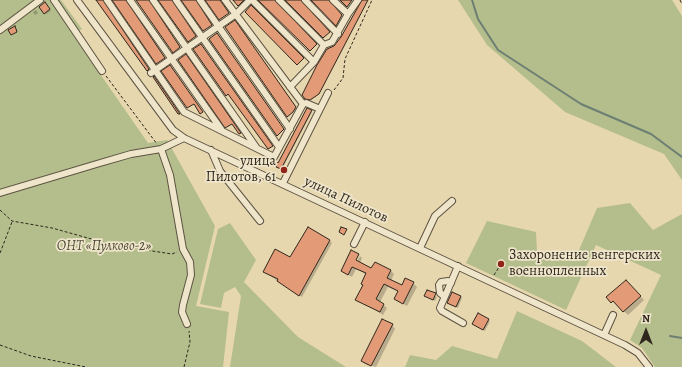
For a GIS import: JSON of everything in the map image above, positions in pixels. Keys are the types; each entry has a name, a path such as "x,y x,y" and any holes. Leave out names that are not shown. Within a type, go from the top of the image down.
{"street":[{"path":"0,30 40,0"},
{"path":"54,0 102,71"},
{"name":"улица Пилотов","path":"77,0 173,130 184,138 283,183 625,345 638,354 649,367"},
{"path":"107,0 154,72 184,112 274,157 303,104"},
{"path":"130,0 222,131"},
{"path":"153,0 257,148"},
{"path":"176,0 279,147"},
{"path":"200,0 290,129"},
{"path":"225,0 303,104"},
{"path":"154,72 236,14 251,0 314,62"},
{"path":"279,0 324,45"},
{"path":"305,0 338,34"},
{"path":"333,0 348,14"},
{"path":"290,87 314,62 324,45 332,42 358,0"},
{"path":"283,183 328,93"},
{"path":"303,104 306,103 320,109"},
{"path":"0,193 123,156 161,149 184,138"},
{"path":"161,149 170,175 183,249 190,262 191,269 182,312 187,324"},
{"path":"211,150 220,170 260,221"},
{"path":"420,248 435,216 452,201"},
{"path":"354,244 365,222"},
{"path":"458,266 440,306 442,311 463,323"},
{"path":"444,296 440,293 439,285 442,282 448,281 451,283"},
{"path":"604,335 613,315"}],"path":[{"path":"328,93 334,90 343,78 345,59 372,0"},
{"path":"680,0 682,4"},
{"path":"102,71 161,149"},
{"path":"0,210 12,221 52,228 113,245 172,254 183,249"},
{"path":"0,253 12,221"},
{"path":"490,281 501,264"},
{"path":"184,367 190,342 187,324"},
{"path":"0,346 31,356 86,367"}],"green space":[{"name":"ОНТ «Пулково-2»","path":"0,0 61,0 82,29 73,35 148,143 167,140 215,226 196,306 229,312 223,367 0,367"},
{"path":"458,0 672,0 682,16 682,180 664,154 565,112 487,45"},
{"path":"630,203 653,230 682,214 682,367 655,367 642,348 630,340 661,275 596,245 566,310 466,263 487,221 536,232 537,252 579,250 597,208"},
{"path":"230,223 256,260 244,282 298,337 346,367 230,367 241,296 235,287 224,293 221,308 200,304 218,229"},
{"path":"517,311 582,341 616,367 405,367 410,355 436,360 452,346 497,359"}],"building":[{"path":"96,0 103,0 149,69 147,71"},
{"path":"112,0 126,0 165,58 156,64"},
{"path":"136,0 149,0 180,47 173,53"},
{"path":"158,0 172,0 196,36 188,42"},
{"path":"181,0 196,0 212,25 203,31"},
{"path":"205,0 220,0 229,13 219,20"},
{"path":"233,0 244,0 238,6"},
{"path":"258,0 275,0 317,44 310,51"},
{"path":"285,0 301,0 330,32 323,38"},
{"path":"311,0 329,0 342,15 336,26"},
{"path":"340,0 352,0 347,7"},
{"path":"362,0 368,0 319,94 310,100 305,99 302,95 317,65 327,49 334,46 341,37"},
{"path":"45,2 50,9 44,14 39,7"},
{"path":"251,5 304,58 297,65 245,12"},
{"path":"235,20 296,107 287,117 225,27"},
{"path":"15,26 17,32 11,35 8,30"},
{"path":"217,33 284,129 277,136 209,39"},
{"path":"201,44 273,146 268,149 228,94 226,96 193,49"},
{"path":"186,54 241,133 239,134 232,124 225,128 178,60"},
{"path":"170,65 203,112 200,114 194,104 187,108 161,71"},
{"path":"154,76 180,114 178,114 153,77"},
{"path":"307,108 312,110 281,169 276,167 277,162 278,163"},
{"path":"308,227 330,240 299,296 277,281 278,279 263,272 275,249 290,257"},
{"path":"341,227 347,229 344,235 339,232"},
{"path":"351,250 359,254 356,260 371,268 375,262 391,270 387,278 402,285 405,278 414,282 403,304 394,299 398,291 384,284 376,299 384,304 380,312 355,300 363,285 361,284 366,273 352,267 348,275 341,271"},
{"path":"626,280 641,296 623,312 613,301 611,303 606,297"},
{"path":"427,290 436,293 433,300 424,296"},
{"path":"452,292 461,296 456,307 447,303"},
{"path":"478,313 489,319 483,330 472,324"},
{"path":"382,319 393,324 371,366 361,361"}],"waterway":[{"path":"472,0 478,19 498,50 581,104 651,134 682,157"},
{"path":"670,336 682,338"}],"place":[{"name":"улица Пилотов, 61","path":"284,170"},
{"name":"Захоронение венгерских военнопленных","path":"501,264"}]}
